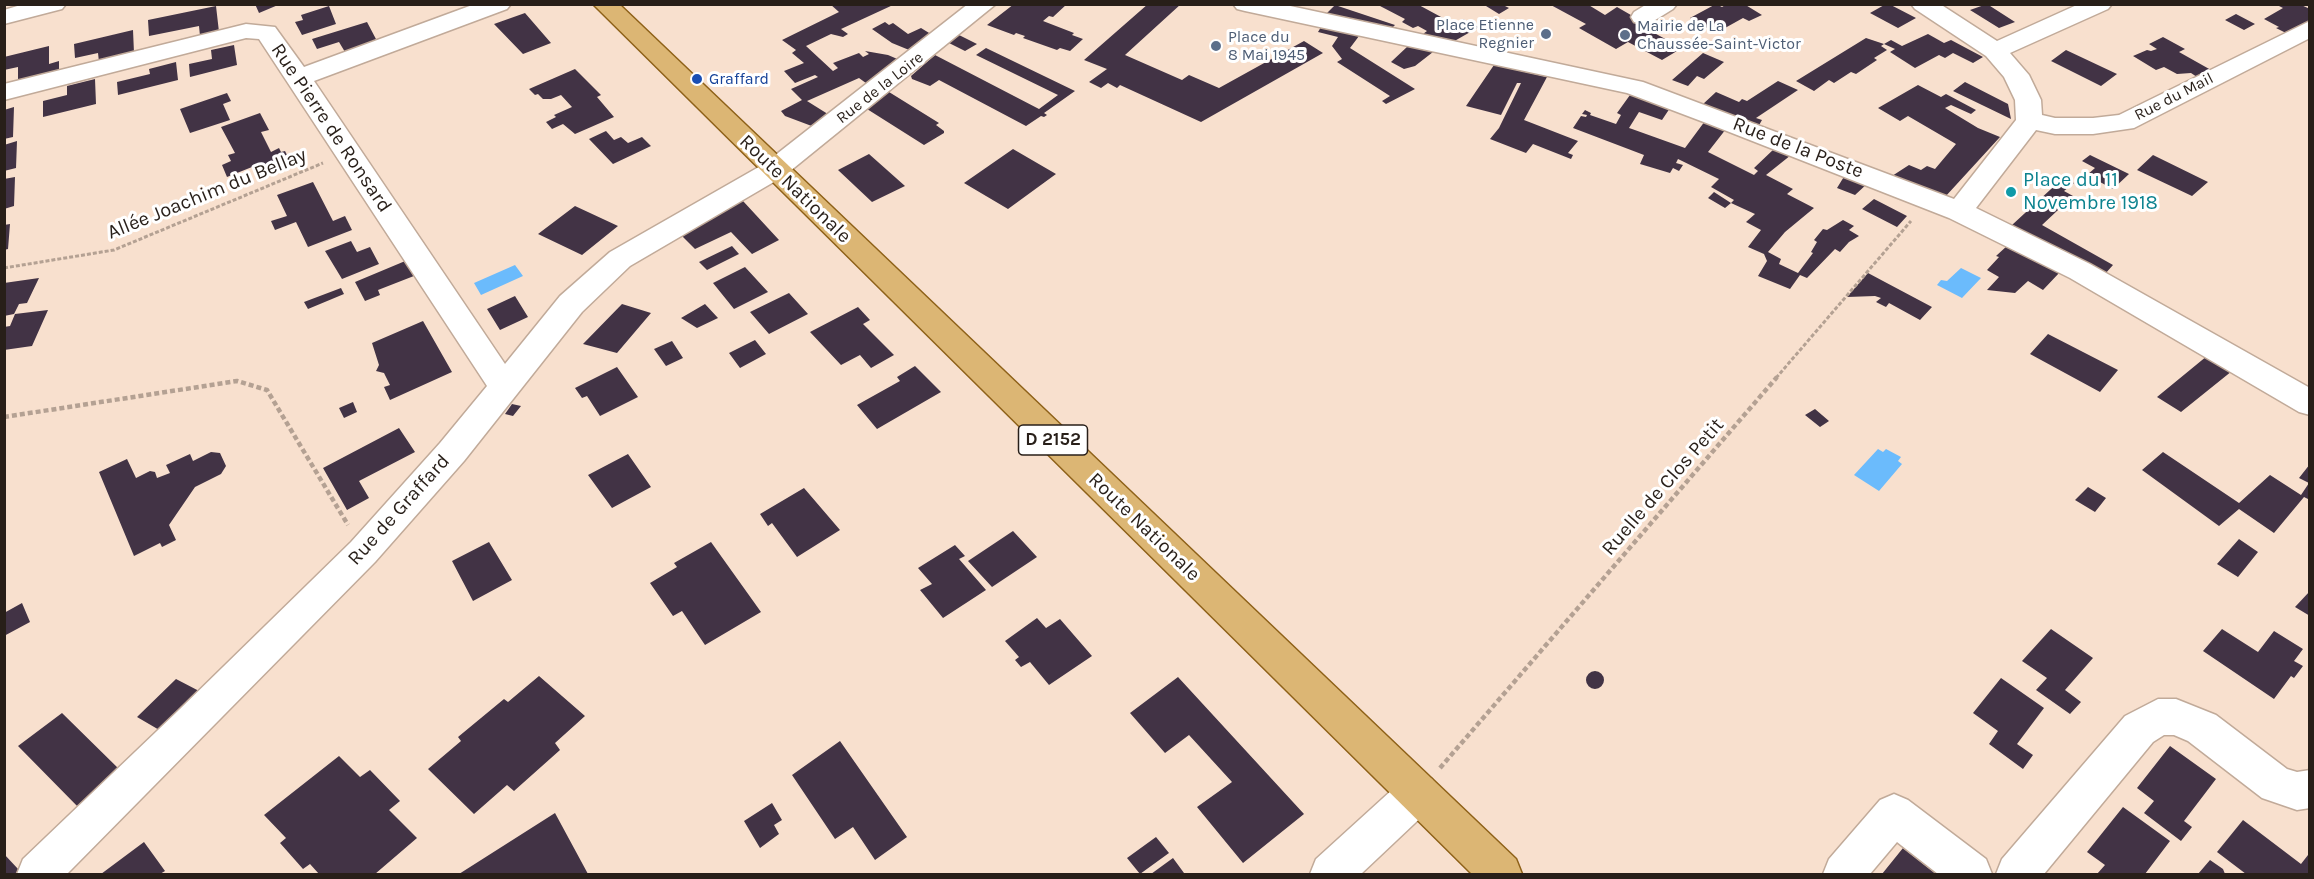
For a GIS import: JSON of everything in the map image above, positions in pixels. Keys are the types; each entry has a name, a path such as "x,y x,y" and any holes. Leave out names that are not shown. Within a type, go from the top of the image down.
{"main road":[{"name":"Route Nationale","path":"605,4 1501,874"}],"street":[{"path":"4,17 54,4"},
{"path":"299,78 499,4"},
{"name":"Rue de la Loire","path":"774,170 984,4"},
{"name":"Rue de la Poste","path":"1245,4 1634,87 1959,211 2080,271 2310,403"},
{"path":"1643,17 1665,4"},
{"path":"1923,4 1995,51 2016,75 2028,100 2030,122 1959,211"},
{"path":"1995,51 2100,4"},
{"name":"Rue du Mail","path":"2030,122 2055,126 2092,126 2125,122 2310,28"},
{"name":"Rue Pierre de Ronsard","path":"4,92 246,31 266,32 504,387"},
{"name":"Rue de Graffard","path":"38,874 194,722 363,552 452,452 571,304 620,259 774,170"},
{"path":"2017,874 2139,729 2158,717 2176,717 2202,728 2276,785 2297,791 2310,789"},
{"path":"1331,874 1418,793"},
{"path":"1844,874 1894,814 1971,874"}],"path":[{"name":"Allée Joachim du Bellay","path":"4,268 114,250 348,153"},
{"name":"Ruelle de Clos Petit","path":"1418,793 1930,200"},
{"path":"4,417 237,381 267,390 363,552"}],"water":[{"path":"515,265 523,276 481,295 474,283"},
{"path":"1961,268 1981,278 1962,298 1937,285 1941,280 1947,281"},
{"path":"1878,449 1883,452 1886,449 1901,457 1898,461 1902,464 1879,491 1854,475"}],"building":[{"path":"255,4 278,4 278,5 259,13"},
{"path":"830,4 893,5 841,29 848,34 843,37 831,34 806,46 833,71 838,68 833,63 859,53 863,57 869,54 865,51 888,55 902,61 870,86 859,78 807,101 831,116 817,128 785,116 781,111 802,100 791,89 818,77 815,75 795,83 784,71 804,63 792,53 796,50 782,40 839,12"},
{"path":"1014,4 1067,4 1053,17 1049,16 1043,21 1083,39 1070,51 1060,48 1057,50 1023,38 1025,36 1016,33 1014,35 987,25"},
{"path":"1148,4 1181,4 1125,55 1182,80 1189,75 1219,88 1304,41 1323,53 1201,122 1120,85 1117,88 1108,83 1101,88 1089,82 1107,69 1084,60"},
{"path":"1382,4 1417,4 1454,24 1463,19 1479,27 1451,43 1419,37 1427,31 1418,26 1413,28 1402,22 1405,19 1380,6"},
{"path":"1501,4 1509,8 1499,14 1486,6"},
{"name":"Mairie de La Chaussée-Saint-Victor","path":"1549,4 1587,4 1605,15 1617,7 1650,26 1645,28 1682,48 1662,60 1628,42 1616,49 1579,28 1586,24"},
{"path":"1716,4 1722,7 1727,4 1744,4 1762,15 1749,21 1743,18 1716,33 1690,18"},
{"path":"1886,4 1916,18 1898,28 1870,13"},
{"path":"1987,4 2015,22 1999,28 1970,10"},
{"path":"2275,4 2299,4 2310,9 2310,21 2286,33 2264,19 2283,8"},
{"path":"1335,5 1395,25 1393,27 1397,28 1394,31 1324,16"},
{"path":"216,6 219,32 200,36 199,26 149,36 148,20"},
{"path":"329,6 336,24 302,35 295,22 303,20 301,15"},
{"path":"525,13 551,43 523,54 494,24"},
{"path":"2236,14 2255,24 2244,30 2225,20"},
{"path":"367,22 377,41 345,52 339,42 317,49 312,39"},
{"path":"885,22 889,25 893,23 908,34 921,28 934,36 914,52 892,43 872,29"},
{"path":"1321,27 1359,36 1350,48 1415,89 1386,104 1382,101 1390,96 1337,62 1342,59 1332,46 1338,37 1318,32"},
{"path":"133,30 134,53 99,62 98,53 75,58 74,44"},
{"path":"1928,34 1944,43 1951,40 1983,57 1973,63 1953,53 1945,58 1939,55 1915,68 1890,52 1895,49 1884,44 1891,40 1902,46"},
{"path":"959,35 977,44 965,51 949,43"},
{"path":"2163,37 2185,49 2179,52 2211,70 2197,77 2191,73 2177,74 2164,67 2156,70 2133,56 2147,50 2157,49 2149,44"},
{"path":"1866,38 1884,44 1881,46 1887,50 1856,74 1851,72 1834,83 1829,80 1814,91 1796,81"},
{"path":"234,45 237,65 190,77 189,64 212,59 211,50"},
{"path":"49,46 49,64 59,61 59,71 18,82 18,67 4,70 4,57"},
{"path":"1408,46 1433,52 1415,66 1404,69 1391,62"},
{"path":"986,48 1075,91 1044,113 1047,115 1041,116 1026,126 939,80 930,86 912,79 911,76 935,55 1039,109 1058,95 976,55"},
{"path":"2066,50 2117,74 2101,86 2051,61"},
{"path":"1703,53 1724,62 1704,79 1697,76 1688,86 1672,80"},
{"path":"176,62 178,80 118,95 117,82 150,74 149,69"},
{"path":"1494,65 1547,77 1524,120 1578,141 1568,153 1573,155 1571,159 1533,144 1526,153 1490,139 1499,128 1521,83 1517,83 1501,115 1466,106"},
{"path":"575,69 601,95 597,97 614,117 575,134 563,124 552,129 546,122 556,117 554,115 572,107 561,95 543,99 529,89"},
{"path":"95,79 96,104 43,117 43,101 67,95 67,86"},
{"path":"1778,81 1798,90 1756,118 1762,120 1758,127 1702,105 1716,92 1739,102 1742,99 1747,101"},
{"path":"1965,82 2008,104 2011,119 1953,91"},
{"path":"1918,85 1941,97 1946,94 1976,110 1971,114 1951,105 1945,108 1978,128 2000,137 1945,197 1892,176 1909,165 1921,170 1927,166 1935,169 1956,144 1908,116 1900,121 1878,108"},
{"path":"889,92 939,123 936,125 944,133 924,145 867,109"},
{"path":"227,93 231,101 223,104 230,120 190,133 180,109"},
{"path":"1630,95 1670,108 1662,120 1639,112 1629,128 1685,148 1705,121 1726,129 1708,152 1754,175 1758,171 1754,168 1775,148 1791,155 1766,175 1793,189 1787,194 1814,208 1785,232 1768,252 1781,259 1779,264 1798,273 1813,253 1811,252 1817,242 1814,240 1823,229 1827,230 1843,220 1854,226 1849,230 1859,236 1849,242 1840,252 1835,249 1807,278 1800,275 1790,289 1758,276 1767,261 1764,254 1748,247 1761,230 1746,222 1755,214 1731,203 1734,200 1711,187 1719,179 1678,159 1676,163 1683,165 1679,171 1673,168 1670,173 1640,164 1644,155 1573,128 1581,116 1586,117 1587,115 1582,114 1585,110 1591,113 1590,115 1616,124 1621,115 1617,113"},
{"path":"14,107 13,137 4,139 4,110"},
{"path":"260,113 269,130 261,132 271,152 279,148 281,152 285,151 287,155 283,156 288,166 257,178 252,167 227,177 222,165 231,161 228,155 235,153 221,127"},
{"path":"606,131 614,140 621,137 628,143 642,137 651,146 613,164 589,139"},
{"path":"17,141 16,168 4,171 4,145"},
{"path":"1013,149 1056,174 1008,209 964,183"},
{"path":"869,154 905,186 872,202 838,170"},
{"path":"2090,155 2129,174 2113,189 2087,175 2095,168 2082,161"},
{"path":"2153,155 2208,182 2192,196 2137,170"},
{"path":"1845,175 1868,183 1855,195 1837,188"},
{"path":"15,177 14,206 4,209 4,179"},
{"path":"2063,178 2074,183 2064,191 2073,196 2042,225 2113,265 2105,274 2012,225"},
{"path":"313,182 333,221 345,216 352,230 308,247 296,222 275,230 271,221 287,216 277,195"},
{"path":"1714,192 1731,203 1725,208 1708,198"},
{"path":"1874,199 1907,216 1897,227 1862,209"},
{"path":"743,201 779,240 752,254 731,232 695,249 679,233"},
{"path":"575,206 618,226 582,255 538,234"},
{"path":"10,224 8,249 4,250 4,225"},
{"path":"351,241 357,252 370,247 379,264 342,279 325,251"},
{"path":"2008,245 2060,272 2043,290 2028,281 2015,293 1987,290 1999,277 1987,270 1999,257 1996,256"},
{"path":"732,246 739,254 707,270 699,262"},
{"path":"410,259 419,274 378,290 380,295 365,301 355,282"},
{"path":"745,267 768,292 734,309 713,283"},
{"path":"1868,273 1932,307 1920,320 1889,303 1886,307 1876,302 1881,298 1875,296 1847,297"},
{"path":"39,278 27,303 19,304 14,314 4,316 4,283"},
{"path":"341,288 344,294 308,309 304,302"},
{"path":"789,293 808,314 769,334 750,312"},
{"path":"515,296 528,317 500,330 487,309"},
{"path":"622,304 651,313 617,353 583,344"},
{"path":"705,304 718,318 697,328 681,318"},
{"path":"858,307 870,320 863,324 894,355 871,368 860,355 841,365 810,332"},
{"path":"48,310 32,346 4,350 4,327 10,326 15,314"},
{"path":"423,321 452,372 390,400 384,387 390,385 384,373 376,371 379,365 372,343"},
{"path":"2048,334 2118,370 2100,392 2030,354"},
{"path":"755,340 766,354 740,368 729,353"},
{"path":"672,341 683,358 666,366 654,349"},
{"path":"2207,356 2232,371 2181,412 2157,397"},
{"path":"915,366 941,392 877,429 857,405 900,381 897,377"},
{"path":"617,367 638,397 600,416 587,396 582,398 575,388"},
{"path":"353,402 357,412 344,418 339,408"},
{"path":"512,404 521,406 513,416 505,414"},
{"path":"1815,409 1829,421 1820,427 1805,415"},
{"path":"399,428 415,452 359,481 369,498 347,510 323,468"},
{"path":"211,452 220,453 226,466 221,474 195,487 169,525 176,540 162,547 160,543 134,556 99,472 127,459 136,478 150,471 155,472 157,478 170,473 166,465 190,454 193,461"},
{"path":"2163,452 2239,503 2270,475 2301,495 2309,483 2299,478 2310,464 2310,500 2304,497 2274,533 2239,509 2219,526 2142,470"},
{"path":"628,454 651,487 612,508 588,475"},
{"path":"2088,487 2106,498 2095,512 2075,500"},
{"path":"804,488 840,530 797,557 772,523 768,526 760,514"},
{"path":"1013,531 1037,557 992,587 968,561"},
{"path":"2239,539 2258,552 2238,577 2217,564"},
{"path":"489,542 512,580 473,601 452,561"},
{"path":"711,542 761,612 705,645 682,611 673,616 650,583 677,567 674,563"},
{"path":"955,545 965,556 959,559 986,590 943,618 920,590 932,584 918,568"},
{"path":"2310,591 2310,616 2295,607"},
{"path":"22,603 30,622 4,636 4,613"},
{"path":"1037,618 1046,628 1060,619 1092,656 1049,685 1030,662 1021,667 1015,660 1019,657 1005,641"},
{"path":"2051,629 2093,658 2065,690 2081,702 2070,714 2036,690 2047,678 2022,661"},
{"path":"2222,629 2258,652 2274,631 2303,649 2294,661 2303,666 2294,678 2291,676 2274,699 2203,651"},
{"path":"1595,671 1601,674 1604,680 1601,686 1595,689 1589,686 1586,680 1589,674"},
{"path":"539,676 585,716 555,743 560,750 514,791 507,785 474,814 428,769 461,741 458,737 504,699 508,702"},
{"path":"1178,677 1304,814 1243,863 1197,807 1232,782 1189,735 1165,753 1130,713"},
{"path":"2001,678 2044,708 2017,744 2033,755 2023,769 1989,744 1998,731 1973,713"},
{"path":"176,679 201,692 161,731 137,717"},
{"path":"62,713 121,771 81,810 18,746"},
{"path":"840,741 907,837 875,860 853,827 835,839 792,775"},
{"path":"2170,746 2216,779 2184,821 2192,827 2181,841 2144,813 2154,801 2137,788"},
{"path":"339,756 360,777 370,770 400,801 389,810 417,838 375,874 319,874 310,864 303,869 280,843 286,838 264,815"},
{"path":"772,803 782,820 774,825 779,834 760,848 744,821"},
{"path":"2123,807 2170,841 2145,874 2097,874 2105,865 2087,852"},
{"path":"555,813 588,874 459,874"},
{"path":"2243,820 2301,864 2308,855 2310,874 2246,874 2217,852"},
{"path":"1156,837 1169,853 1140,874 1127,858"},
{"path":"144,842 165,871 160,874 101,874"},
{"path":"1903,848 1936,874 1882,874"},
{"path":"4,854 19,870 15,874 4,874"},
{"path":"1173,858 1184,873 1151,874"},
{"path":"2210,860 2223,869 2225,874 2198,874"}],"place":[{"name":"Place Etienne Regnier","path":"1546,34"},
{"name":"Mairie de La Chaussée-Saint-Victor","path":"1625,35"},
{"name":"Place du 8 Mai 1945","path":"1216,46"},
{"name":"Graffard","path":"697,79"},
{"name":"Place du 11 Novembre 1918","path":"2011,192"}]}
